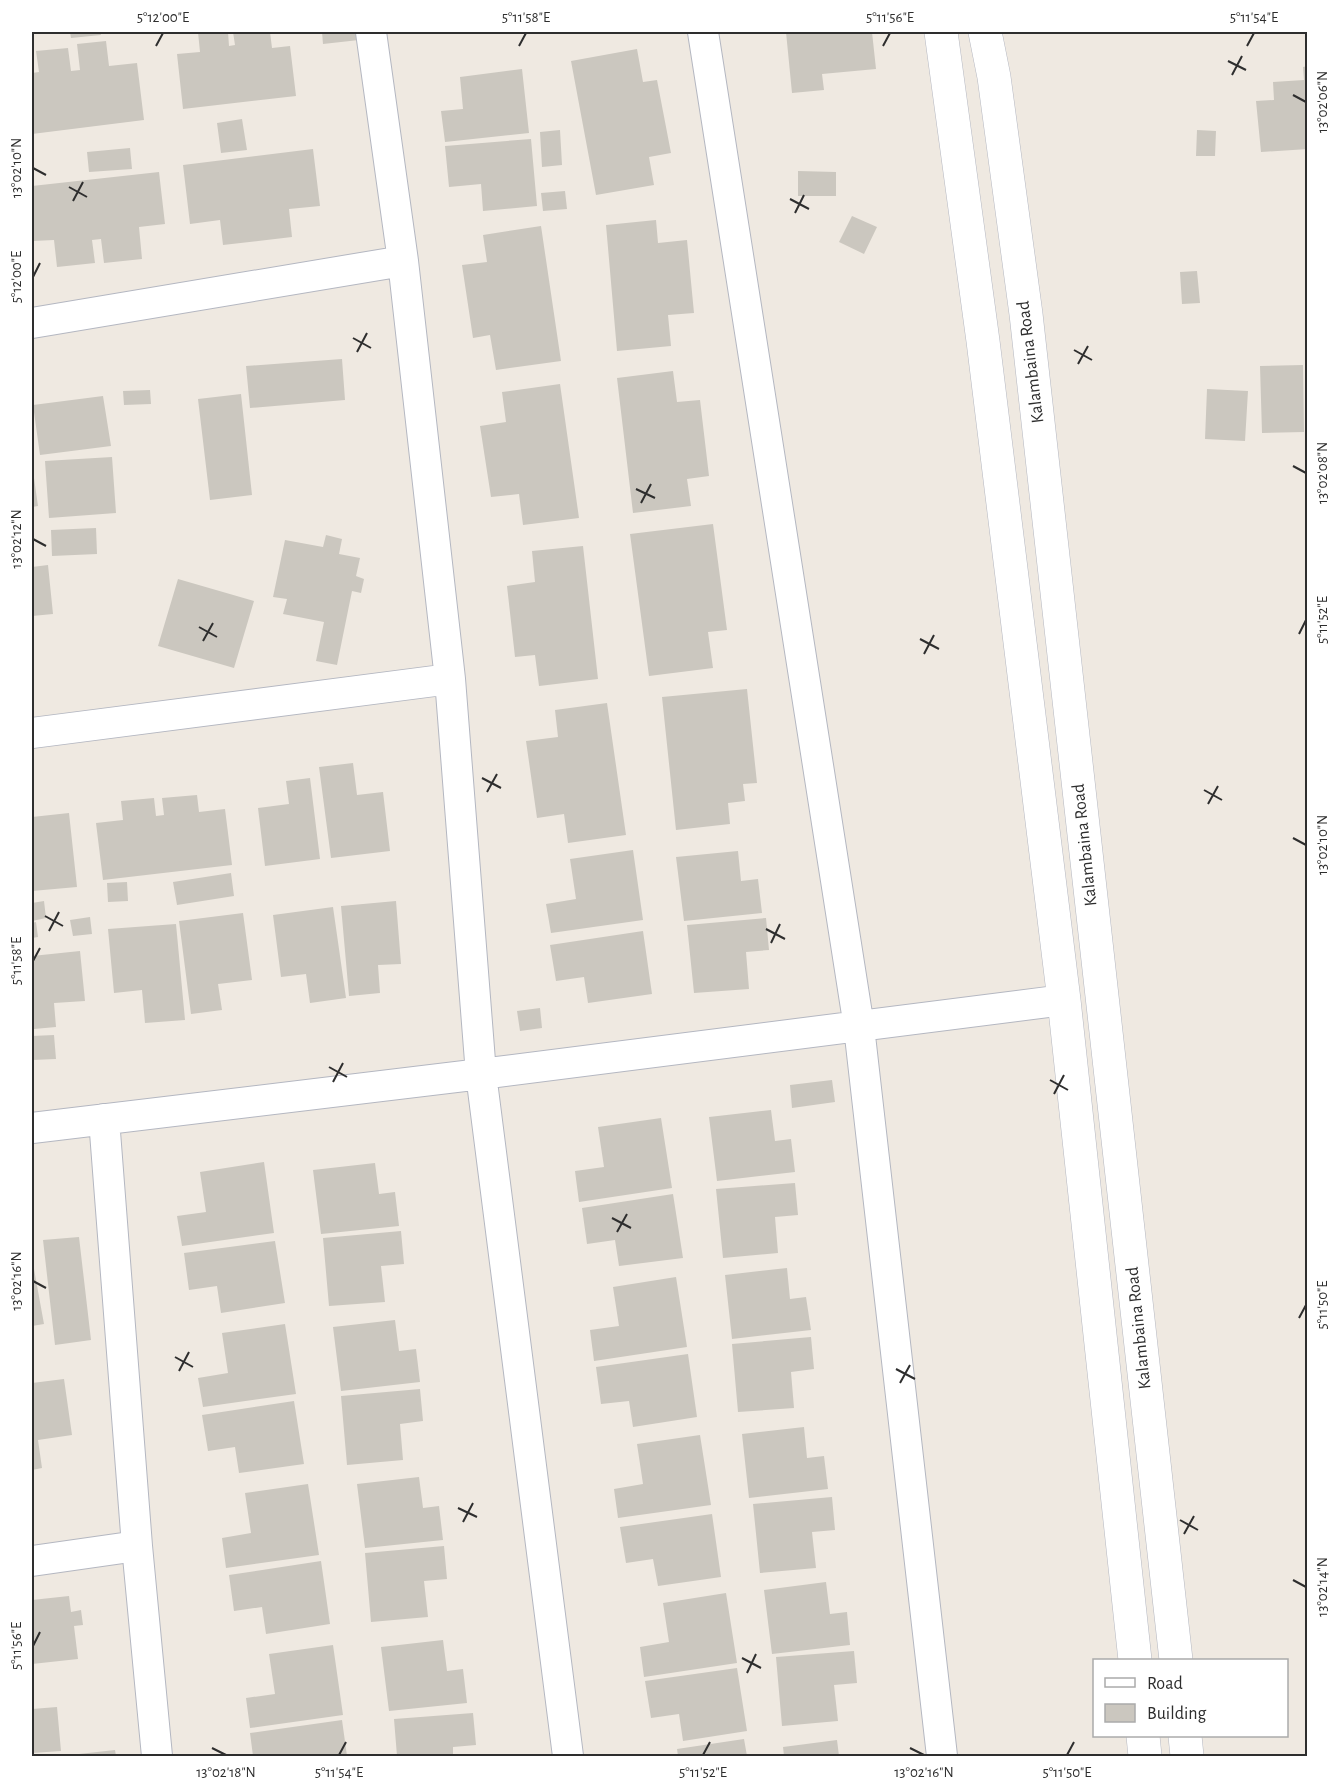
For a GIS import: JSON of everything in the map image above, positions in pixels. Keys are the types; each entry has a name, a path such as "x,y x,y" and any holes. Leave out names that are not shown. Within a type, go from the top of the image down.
{"main road":[{"path":"941,32 985,353 1064,1000 1135,1659"},
{"name":"Kalambaina Road","path":"985,32 994,77 1026,314 1176,1659"},
{"path":"1143,1737 1145,1756"},
{"path":"1185,1737 1187,1756"}],"street":[{"path":"371,32 402,261 450,679 481,1074 568,1756"},
{"path":"703,32 859,1027 942,1756"},
{"path":"32,323 402,261"},
{"path":"32,733 450,679"},
{"path":"32,1128 1064,1000"},
{"path":"104,1119 136,1546 157,1756"},
{"path":"32,1561 136,1546"}],"building":[{"path":"70,32 100,32 101,35 71,38"},
{"path":"198,32 228,32 229,46 235,45 233,32 270,32 272,48 290,46 296,96 183,109 177,54 200,52"},
{"path":"322,32 358,32 359,40 323,44"},
{"path":"786,32 872,32 876,69 822,74 824,90 792,93"},
{"path":"106,41 109,66 137,63 144,120 32,134 32,73 39,72 36,51 68,48 71,71 80,70 77,44"},
{"path":"637,49 643,82 657,80 671,153 649,157 654,185 596,195 571,61"},
{"path":"1308,66 1308,149 1261,152 1256,101 1274,100 1273,82 1304,80 1303,67"},
{"path":"522,69 529,133 445,142 441,111 463,109 460,77"},
{"path":"242,119 247,150 221,153 217,123"},
{"path":"560,130 562,165 542,167 540,132"},
{"path":"1197,130 1216,131 1215,156 1196,156"},
{"path":"531,139 537,206 483,211 481,184 449,187 445,146"},
{"path":"130,148 132,169 89,172 87,152"},
{"path":"313,149 320,206 289,209 292,237 223,245 220,220 190,224 183,165"},
{"path":"798,171 836,172 836,196 798,196"},
{"path":"159,172 165,224 139,227 142,259 104,263 101,239 92,240 95,263 57,267 54,240 33,241 32,186"},
{"path":"565,191 567,209 543,211 541,193"},
{"path":"852,216 877,227 864,254 839,242"},
{"path":"656,220 658,243 687,240 694,313 668,315 671,346 617,351 606,225"},
{"path":"541,226 561,361 496,370 490,335 473,338 462,265 487,262 483,235"},
{"path":"1197,271 1200,303 1182,304 1180,272"},
{"path":"342,359 345,400 250,408 246,366"},
{"path":"1303,365 1304,432 1262,433 1260,366"},
{"path":"673,371 677,402 700,400 709,476 687,479 691,506 633,513 617,378"},
{"path":"560,384 579,518 523,525 519,494 491,497 480,426 506,422 502,392"},
{"path":"1207,389 1248,391 1245,441 1205,439"},
{"path":"150,390 151,404 124,405 123,391"},
{"path":"241,394 252,495 210,500 198,399"},
{"path":"103,396 111,446 40,455 33,405"},
{"path":"112,457 116,513 49,518 45,461"},
{"path":"32,464 38,506 32,507"},
{"path":"713,524 727,630 708,632 713,668 649,676 630,534"},
{"path":"96,528 97,554 52,556 51,530"},
{"path":"326,535 342,539 339,554 360,558 356,576 364,579 361,593 352,591 337,665 316,661 324,622 283,614 287,599 273,597 285,540 323,547"},
{"path":"583,546 598,679 539,686 535,655 515,657 507,586 535,582 532,551"},
{"path":"48,565 53,614 32,616 32,567"},
{"path":"178,579 254,601 234,668 158,646"},
{"path":"747,689 757,783 743,784 745,801 728,803 730,824 676,830 662,697"},
{"path":"607,703 626,835 568,843 564,814 537,818 526,741 558,737 555,710"},
{"path":"353,763 357,795 383,792 390,851 331,858 319,767"},
{"path":"310,778 320,859 265,866 258,808 289,804 286,781"},
{"path":"197,795 199,812 225,809 232,865 103,880 96,823 123,820 121,801 154,798 156,816 164,815 162,798"},
{"path":"69,813 77,887 32,891 32,817"},
{"path":"633,850 643,920 551,933 546,904 576,899 570,859"},
{"path":"738,851 741,881 758,879 762,913 684,921 676,857"},
{"path":"231,873 234,896 177,905 173,882"},
{"path":"127,882 128,901 108,902 107,883"},
{"path":"44,901 46,918 32,921 32,903"},
{"path":"396,901 401,964 378,965 380,993 349,996 341,906"},
{"path":"333,907 346,998 310,1003 306,974 281,977 273,915"},
{"path":"243,913 252,980 218,984 222,1010 191,1014 179,921"},
{"path":"90,917 92,934 73,936 70,920"},
{"path":"766,918 769,950 746,952 749,989 694,993 687,925"},
{"path":"36,922 38,937 32,938 32,923"},
{"path":"176,924 185,1020 145,1023 142,990 114,993 108,929"},
{"path":"643,931 652,994 588,1003 584,977 556,981 550,945"},
{"path":"80,951 85,1001 54,1003 56,1027 34,1029 32,956"},
{"path":"540,1008 542,1028 520,1031 517,1011"},
{"path":"54,1035 56,1059 32,1060 32,1036"},
{"path":"832,1080 835,1102 792,1108 790,1085"},
{"path":"771,1110 775,1141 791,1139 795,1172 717,1181 709,1117"},
{"path":"661,1118 672,1188 579,1202 575,1171 604,1167 598,1127"},
{"path":"264,1162 274,1233 182,1246 177,1216 206,1212 200,1172"},
{"path":"375,1163 379,1194 395,1192 399,1226 321,1234 313,1170"},
{"path":"795,1183 798,1215 775,1217 778,1253 723,1258 716,1189"},
{"path":"673,1194 683,1258 619,1266 615,1240 587,1244 582,1208"},
{"path":"401,1231 404,1264 381,1266 385,1302 329,1306 323,1238"},
{"path":"79,1237 91,1340 55,1345 43,1240"},
{"path":"275,1241 285,1303 221,1313 217,1286 189,1290 184,1253"},
{"path":"787,1268 790,1299 806,1297 811,1330 732,1339 725,1275"},
{"path":"32,1269 34,1269 44,1324 32,1326"},
{"path":"676,1277 687,1347 594,1361 590,1330 619,1326 613,1287"},
{"path":"395,1320 399,1351 416,1349 420,1382 341,1391 333,1327"},
{"path":"285,1324 296,1394 203,1407 198,1378 228,1373 222,1333"},
{"path":"811,1337 814,1369 791,1372 794,1408 738,1412 732,1344"},
{"path":"688,1354 697,1417 633,1427 629,1401 601,1404 596,1367"},
{"path":"64,1379 72,1435 38,1440 42,1468 32,1470 32,1383"},
{"path":"420,1389 423,1421 400,1424 403,1460 347,1465 341,1396"},
{"path":"294,1401 304,1464 239,1473 235,1447 208,1451 202,1415"},
{"path":"804,1427 807,1458 824,1456 828,1489 749,1498 742,1434"},
{"path":"700,1435 711,1505 618,1518 614,1489 643,1484 637,1444"},
{"path":"419,1477 423,1508 439,1506 443,1540 365,1548 357,1484"},
{"path":"308,1484 319,1555 226,1568 222,1538 251,1533 245,1493"},
{"path":"832,1497 835,1530 812,1532 816,1568 760,1573 753,1504"},
{"path":"712,1514 721,1577 658,1586 653,1559 626,1563 620,1527"},
{"path":"444,1546 447,1579 424,1581 428,1617 371,1622 365,1553"},
{"path":"321,1561 330,1624 266,1634 262,1607 234,1611 229,1575"},
{"path":"826,1582 830,1614 847,1612 850,1645 772,1654 764,1590"},
{"path":"726,1593 737,1663 644,1677 640,1647 669,1642 663,1603"},
{"path":"69,1596 71,1612 81,1610 83,1625 74,1626 78,1659 32,1664 32,1600"},
{"path":"443,1640 447,1671 463,1669 467,1703 389,1711 381,1647"},
{"path":"333,1645 343,1715 250,1728 246,1698 275,1694 269,1654"},
{"path":"854,1651 857,1683 834,1685 838,1721 782,1726 776,1657"},
{"path":"737,1668 747,1731 683,1741 679,1714 651,1718 645,1681"},
{"path":"57,1707 61,1751 32,1753 32,1709"},
{"path":"473,1713 476,1745 453,1747 453,1756 397,1756 394,1719"},
{"path":"342,1720 347,1756 253,1756 250,1733"},
{"path":"744,1739 747,1756 678,1756 677,1749"},
{"path":"837,1740 839,1756 784,1756 783,1747"},
{"path":"115,1750 116,1756 70,1756 70,1755"}]}
